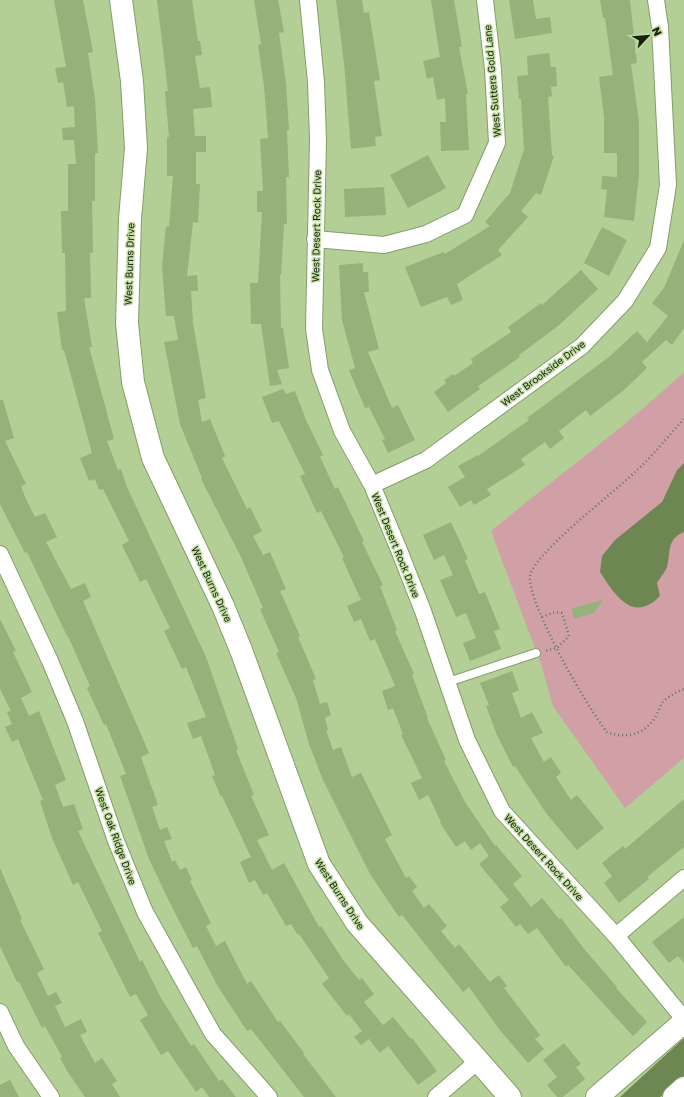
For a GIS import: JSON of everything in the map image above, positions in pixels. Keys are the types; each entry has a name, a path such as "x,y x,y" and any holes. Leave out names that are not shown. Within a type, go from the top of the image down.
{"street":[{"name":"West Burns Drive","path":"121,0 132,81 136,148 130,219 127,323 133,382 153,458 223,606 241,650 319,864 357,923 510,1097"},
{"name":"West Desert Rock Drive","path":"308,0 316,82 318,140 314,329 320,370 342,431 372,485 422,611 468,740 502,812 616,936 684,1021"},
{"name":"West Sutters Gold Lane","path":"315,239 384,245 426,234 465,215 497,143 493,69 485,0"},
{"name":"West Brookside Drive","path":"372,485 426,460 582,346 625,301 658,248 668,185 660,27 656,0"},
{"name":"West Oak Ridge Drive","path":"0,554 50,661 72,714 116,841 145,912 213,1034 269,1097"},
{"path":"616,936 684,878"},
{"path":"0,1012 16,1046 52,1097"},
{"path":"597,1097 684,1021"},
{"path":"436,1097 478,1060"},
{"path":"674,1097 684,1088"}],"lane":[{"path":"448,682 536,653"}],"path":[{"path":"684,419 637,471 574,524 540,560 530,574 531,587 542,617 557,648 582,694 607,732 615,735 634,734 646,729 663,703 675,692 684,689"},
{"path":"536,653 557,648 569,636 562,613 555,612 542,617"}],"shaded area":[{"path":"684,372 684,758 625,808 553,706 541,664 491,531 613,433"},
{"path":"684,463 684,532 674,538 670,547 667,567 657,583 660,596 650,604 641,607 633,607 618,597 600,572 602,556 615,540 662,502 677,470"},
{"path":"684,1038 684,1077 660,1097 620,1097"}],"building":[{"path":"54,0 83,0 93,52 88,53 95,99 98,153 95,153 95,201 92,201 93,253 90,253 91,298 84,298 92,347 89,347 114,439 107,441 118,470 121,469 127,487 206,657 238,749 236,750 254,795 251,796 269,835 257,840 272,870 284,863 319,927 321,926 343,960 359,980 362,978 374,994 364,1002 383,1025 393,1017 411,1039 412,1038 437,1071 418,1085 388,1046 380,1053 369,1039 361,1045 354,1037 362,1031 349,1014 347,1016 322,984 329,978 299,934 298,935 291,924 286,926 267,893 263,895 255,880 249,883 240,862 251,857 212,776 215,775 201,736 193,739 187,723 206,717 186,667 182,669 164,631 170,628 146,579 140,582 122,545 129,541 103,489 99,490 95,479 89,481 80,458 92,453 64,350 62,350 57,312 66,311 65,253 62,253 61,211 68,211 68,164 76,164 74,140 63,140 62,128 75,127 74,106 67,107 63,82 58,83 55,68 66,67"},
{"path":"157,0 192,0 198,41 200,41 202,55 195,56 200,88 210,87 212,107 193,109 195,136 206,136 206,152 196,152 196,184 200,184 198,223 193,222 187,276 197,275 198,291 191,291 193,323 206,398 198,400 202,422 210,419 225,456 222,458 247,509 250,507 262,531 253,536 263,555 270,552 286,589 280,591 300,636 298,637 316,679 313,680 320,704 327,702 331,715 325,718 328,730 326,730 333,750 341,747 352,777 361,773 392,835 385,839 406,878 409,876 417,887 412,891 424,908 429,904 447,926 441,931 455,948 459,944 490,982 499,975 507,986 504,988 540,1035 535,1039 544,1049 528,1063 499,1029 469,987 463,992 402,915 399,917 370,874 323,780 309,744 296,698 276,653 279,652 260,609 263,608 240,555 201,479 202,478 180,424 164,342 178,340 174,316 166,316 162,267 166,226 169,227 173,176 167,176 167,137 169,137 165,91 168,91"},
{"path":"254,0 278,0 284,32 279,33 286,83 289,130 287,131 289,177 286,177 287,224 284,224 280,275 281,328 283,328 289,368 277,370 282,384 270,386 261,324 251,324 250,283 258,283 262,212 257,212 257,191 263,191 260,139 268,138 264,86 258,45 261,44"},
{"path":"336,0 362,0 364,13 369,12 380,80 374,81 382,136 375,137 376,146 351,149 344,63"},
{"path":"431,0 454,0 462,47 459,47 468,94 466,94 469,150 441,151 440,122 446,122 445,98 437,100 433,77 427,79 423,61 440,57"},
{"path":"509,0 533,0 536,19 550,17 552,33 515,39"},
{"path":"600,0 630,0 637,63 631,64 639,122 639,175 634,221 604,217 607,190 601,189 602,176 617,177 617,153 604,153 604,117 599,77 613,75 605,18 603,18"},
{"path":"549,53 551,67 556,67 557,86 551,87 552,96 548,97 552,155 554,156 541,195 536,193 521,211 528,217 498,250 502,255 457,284 463,300 451,305 447,297 421,307 405,267 444,252 445,254 490,226 485,222 510,193 524,149 521,99 519,99 517,76 528,75 527,56"},
{"path":"428,155 446,188 408,208 390,175"},
{"path":"384,187 386,215 345,217 344,189"},
{"path":"602,227 627,240 609,276 584,263"},
{"path":"684,240 684,328 672,345 666,340 642,362 647,368 624,390 590,416 586,410 559,431 564,438 550,449 545,442 521,459 525,465 487,489 491,495 474,505 471,500 460,507 448,487 465,477 458,466 478,456 529,420 527,418 609,357 637,331 647,342 668,316 652,303 664,288"},
{"path":"363,263 363,272 368,272 369,292 364,292 379,349 368,352 392,408 398,405 415,440 388,453 382,440 385,439 369,407 365,408 349,370 355,368 342,320 339,265"},
{"path":"581,270 598,289 558,326 519,355 520,357 478,386 480,389 448,412 434,392 446,383 444,380 453,374 454,376 473,363 471,359 511,332 508,327 541,303 542,305"},
{"path":"283,389 286,394 295,391 306,420 323,455 320,457 335,489 338,487 364,541 362,542 383,585 380,586 397,630 395,631 414,674 412,675 427,718 446,760 444,761 465,802 495,846 496,845 522,876 513,884 531,907 542,898 559,919 561,918 584,949 617,987 616,988 647,1022 633,1036 568,965 566,967 537,928 528,934 520,924 516,927 500,907 509,900 479,864 489,856 480,843 471,850 465,841 456,847 440,823 441,822 428,795 419,800 411,783 422,778 401,735 403,734 393,708 388,710 382,691 395,686 375,639 370,641 361,619 354,622 347,606 361,600 342,558 344,557 321,511 317,513 300,476 305,474 279,421 272,423 262,397"},
{"path":"0,400 3,400 14,438 5,441 26,484 21,486 25,497 35,517 45,513 57,537 46,542 71,589 85,583 91,597 83,601 149,753 141,757 158,805 152,807 160,830 167,827 172,839 164,841 172,862 175,860 180,870 186,867 192,880 190,881 211,923 206,926 216,946 225,941 247,984 251,981 278,1022 280,1021 336,1097 304,1097 251,1029 247,1031 217,985 197,946 193,948 170,903 149,859 120,776 126,774 106,724 104,725 87,688 90,686 68,636 27,552 25,553 0,504"},
{"path":"451,522 468,559 465,560 479,594 485,592 500,629 494,631 501,649 470,661 463,643 476,638 466,613 456,617 440,580 453,575 444,555 434,560 423,535"},
{"path":"603,600 594,613 574,619 572,608"},
{"path":"0,619 16,651 13,652 32,692 21,698 29,716 39,711 66,780 55,785 63,807 74,804 83,829 78,831 140,962 142,960 161,998 191,1046 194,1044 219,1081 222,1079 236,1097 209,1097 202,1087 196,1092 168,1051 161,1055 140,1020 148,1015 136,994 130,997 98,933 102,931 78,882 73,885 52,838 40,801 43,800 18,739 12,742 5,727 12,724 7,712 11,711 0,689"},
{"path":"512,671 519,690 512,693 521,718 532,712 543,733 531,738 544,762 551,757 561,773 556,777 571,800 577,795 604,828 577,850 546,813 515,766 513,767 497,735 486,706 489,705 480,683"},
{"path":"684,799 684,847 647,877 649,879 619,903 604,883 612,876 602,863 623,846 625,849"},
{"path":"0,868 22,919 20,920 44,969 37,973 48,996 56,992 62,1003 55,1006 65,1027 81,1019 87,1032 80,1035 95,1063 102,1058 117,1081 112,1084 120,1097 85,1097 67,1071 60,1058 62,1057 45,1026 42,1028 19,982 17,982 0,946"},
{"path":"684,917 684,963 678,956 669,963 652,942"},
{"path":"564,1043 581,1064 576,1067 585,1079 563,1097 557,1097 547,1085 557,1077 543,1060"},
{"path":"10,1080 19,1097 0,1097 0,1085"}]}
